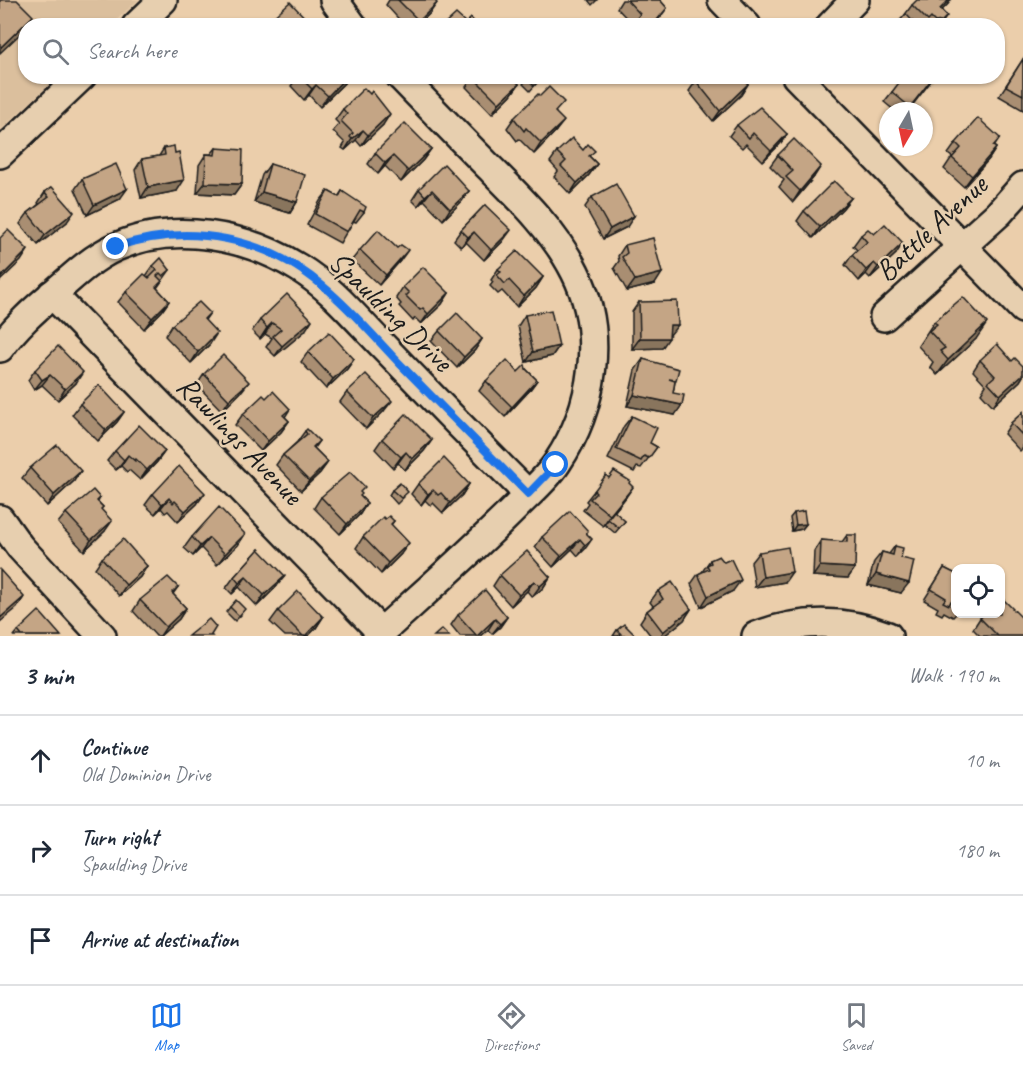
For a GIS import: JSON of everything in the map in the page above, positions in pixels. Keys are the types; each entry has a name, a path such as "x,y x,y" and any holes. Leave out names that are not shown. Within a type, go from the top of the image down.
{"street":[{"path":"144,18 163,0"},
{"path":"334,0 347,18"},
{"path":"722,0 739,18"},
{"path":"838,18 855,0"},
{"path":"0,154 74,84"},
{"path":"379,634 556,465 571,441 583,414 590,386 593,357 586,300 576,273 530,209 408,84"},
{"path":"804,84 1023,309"},
{"name":"Battle Avenue","path":"884,317 962,247 1023,186"},
{"name":"Spaulding Drive","path":"0,348 17,325 52,294 93,260 116,247 167,234 221,237 270,253 301,269 325,288 528,494"},
{"name":"Rawlings Avenue","path":"52,294 379,634"},
{"path":"0,519 20,547 102,636"},
{"path":"756,636 800,623 830,623 859,627 888,636"}],"shaded area":[{"path":"0,0 138,0 119,18 18,18 18,84 49,84 0,130"}],"building":[{"path":"0,0 17,0 33,16 18,18 18,31 0,46"},
{"path":"398,0 434,0 437,3 422,18 416,18"},
{"path":"627,0 660,0 667,8 659,18 637,18 640,14"},
{"path":"917,0 949,0 940,9 947,16 945,18 925,18 912,5"},
{"path":"290,2 305,18 272,18"},
{"path":"1023,59 1023,95 1006,86"},
{"path":"307,84 339,84 328,96 316,85 312,89"},
{"path":"480,84 519,84 499,103"},
{"path":"698,84 748,84 720,111"},
{"path":"898,84 928,84 914,102 904,102 892,92"},
{"path":"549,87 564,102 555,112 564,121 541,143 526,128 524,131 514,118 538,94 540,96"},
{"path":"364,88 370,94 372,91 390,114 368,135 363,130 352,139 350,137 353,133 341,121 347,114 343,109"},
{"path":"760,107 787,134 771,151 753,133 749,138 737,125"},
{"path":"978,118 1000,138 993,146 996,148 972,176 952,158 961,148 956,143"},
{"path":"405,123 431,149 408,171 393,156 385,163 375,153"},
{"path":"572,138 583,150 588,144 595,151 589,156 597,164 577,183 561,166 566,161 557,152"},
{"path":"794,139 821,166 800,191 786,177 793,171 778,155"},
{"path":"174,146 175,153 179,152 184,180 148,187 142,159 165,155 164,148"},
{"path":"216,148 243,150 242,184 205,183 206,154 215,155"},
{"path":"116,164 127,189 94,205 82,179"},
{"path":"270,164 305,175 297,202 262,192"},
{"path":"444,164 469,191 450,209 432,190 425,196 419,189"},
{"path":"834,181 851,198 820,227 804,211"},
{"path":"616,184 634,216 610,229 592,197"},
{"path":"52,187 74,212 45,235 28,213 49,197 45,192"},
{"path":"328,191 339,197 342,191 366,207 364,212 360,210 347,232 315,214"},
{"path":"485,205 511,230 491,250 474,232 468,237 461,230"},
{"path":"885,224 903,243 878,267 874,263 866,270 852,255 867,242 861,235 868,229 874,234"},
{"path":"8,230 28,250 2,276 0,275 0,238"},
{"path":"378,230 397,248 401,245 408,250 386,275 360,250"},
{"path":"653,238 662,273 635,280 622,257 627,253 625,245"},
{"path":"517,251 543,277 524,296 509,280 505,284 497,275 501,272 498,269"},
{"path":"161,258 170,270 163,276 160,273 157,276 162,281 156,287 169,301 152,318 126,292 144,274 149,278 157,270 153,266"},
{"path":"423,267 449,293 428,314 423,308 420,310 406,296 409,293 403,287"},
{"path":"287,294 312,320 282,346 273,336 281,329 272,323 267,328 260,320"},
{"path":"963,297 987,323 948,360 940,351 945,348 929,331 937,324 934,322"},
{"path":"677,301 678,325 670,325 669,338 640,338 639,302"},
{"path":"199,302 210,313 204,319 217,333 198,352 172,325"},
{"path":"551,310 559,346 533,352 525,315"},
{"path":"457,313 482,339 464,357 439,331"},
{"path":"329,332 354,359 333,379 308,352"},
{"path":"997,344 1012,361 1015,358 1023,366 1023,374 1000,395 988,382 995,376 980,360"},
{"path":"58,346 83,372 65,389 50,375 42,380 35,370"},
{"path":"223,355 249,382 229,400 204,374"},
{"path":"643,359 679,369 676,380 669,379 675,381 673,393 684,395 682,405 634,395"},
{"path":"507,360 518,372 525,365 537,380 512,407 486,381"},
{"path":"366,374 392,401 373,418 347,392"},
{"path":"99,385 124,412 106,430 80,404"},
{"path":"273,391 290,409 283,415 289,421 268,441 243,414 263,395 266,398"},
{"path":"1023,412 1023,436 1011,423"},
{"path":"406,414 432,440 412,459 406,452 401,457 382,439"},
{"path":"632,416 657,428 650,443 657,447 649,458 644,456 641,461 616,449"},
{"path":"139,425 165,451 147,470 136,459 135,461 128,455 124,460 115,451"},
{"path":"307,429 319,441 313,447 328,462 309,481 283,455 307,434 305,431"},
{"path":"57,445 81,471 54,495 30,468"},
{"path":"444,458 469,484 450,503 441,493 438,495 433,490 428,494 418,484"},
{"path":"179,466 205,493 185,511 169,498 162,504 153,494"},
{"path":"614,471 630,481 633,487 610,515 590,499 606,475 609,478"},
{"path":"350,472 365,487 360,492 362,494 360,496 367,503 347,524 321,497"},
{"path":"400,483 408,492 401,498 392,490"},
{"path":"93,490 100,498 97,501 103,507 101,509 112,521 91,540 66,513"},
{"path":"219,507 245,534 225,554 209,538 200,546 192,537"},
{"path":"570,511 592,539 585,545 580,539 561,556 542,537"},
{"path":"614,511 625,521 619,528 608,519"},
{"path":"804,511 806,524 796,525 794,513"},
{"path":"389,516 394,521 391,524 409,543 388,563 363,537 383,517 385,519"},
{"path":"847,535 856,535 855,568 820,566 821,540 847,542"},
{"path":"123,539 147,566 126,585 102,558"},
{"path":"895,546 903,548 901,558 914,561 909,583 876,574 882,552 893,555"},
{"path":"788,547 792,572 763,577 759,552"},
{"path":"259,549 285,576 264,595 246,577 239,583 234,577"},
{"path":"527,551 550,577 540,586 534,581 519,595 500,575"},
{"path":"719,556 724,562 731,559 741,580 708,596 698,574 709,569 707,565 711,563 710,560"},
{"path":"944,568 951,572 949,605 943,602 946,598 931,589"},
{"path":"0,570 24,597 0,618"},
{"path":"168,577 178,587 172,593 186,608 166,627 140,600"},
{"path":"672,582 691,609 663,632 647,611 663,599 658,591"},
{"path":"485,590 507,617 500,624 495,619 477,636 458,615"},
{"path":"298,591 323,617 305,636 278,611"},
{"path":"236,600 245,609 239,616 230,607"},
{"path":"1005,601 1023,619 1023,636 998,636 980,618 1005,618"},
{"path":"39,611 61,636 22,636 18,631"},
{"path":"209,619 216,627 212,636 188,636"},
{"path":"624,624 636,636 619,636 621,634 617,630"},
{"path":"442,629 449,636 434,636"}],"route":[{"path":"116,247 167,234 197,234 221,237 251,245 279,257 301,269 325,288 528,494 556,465"}]}
